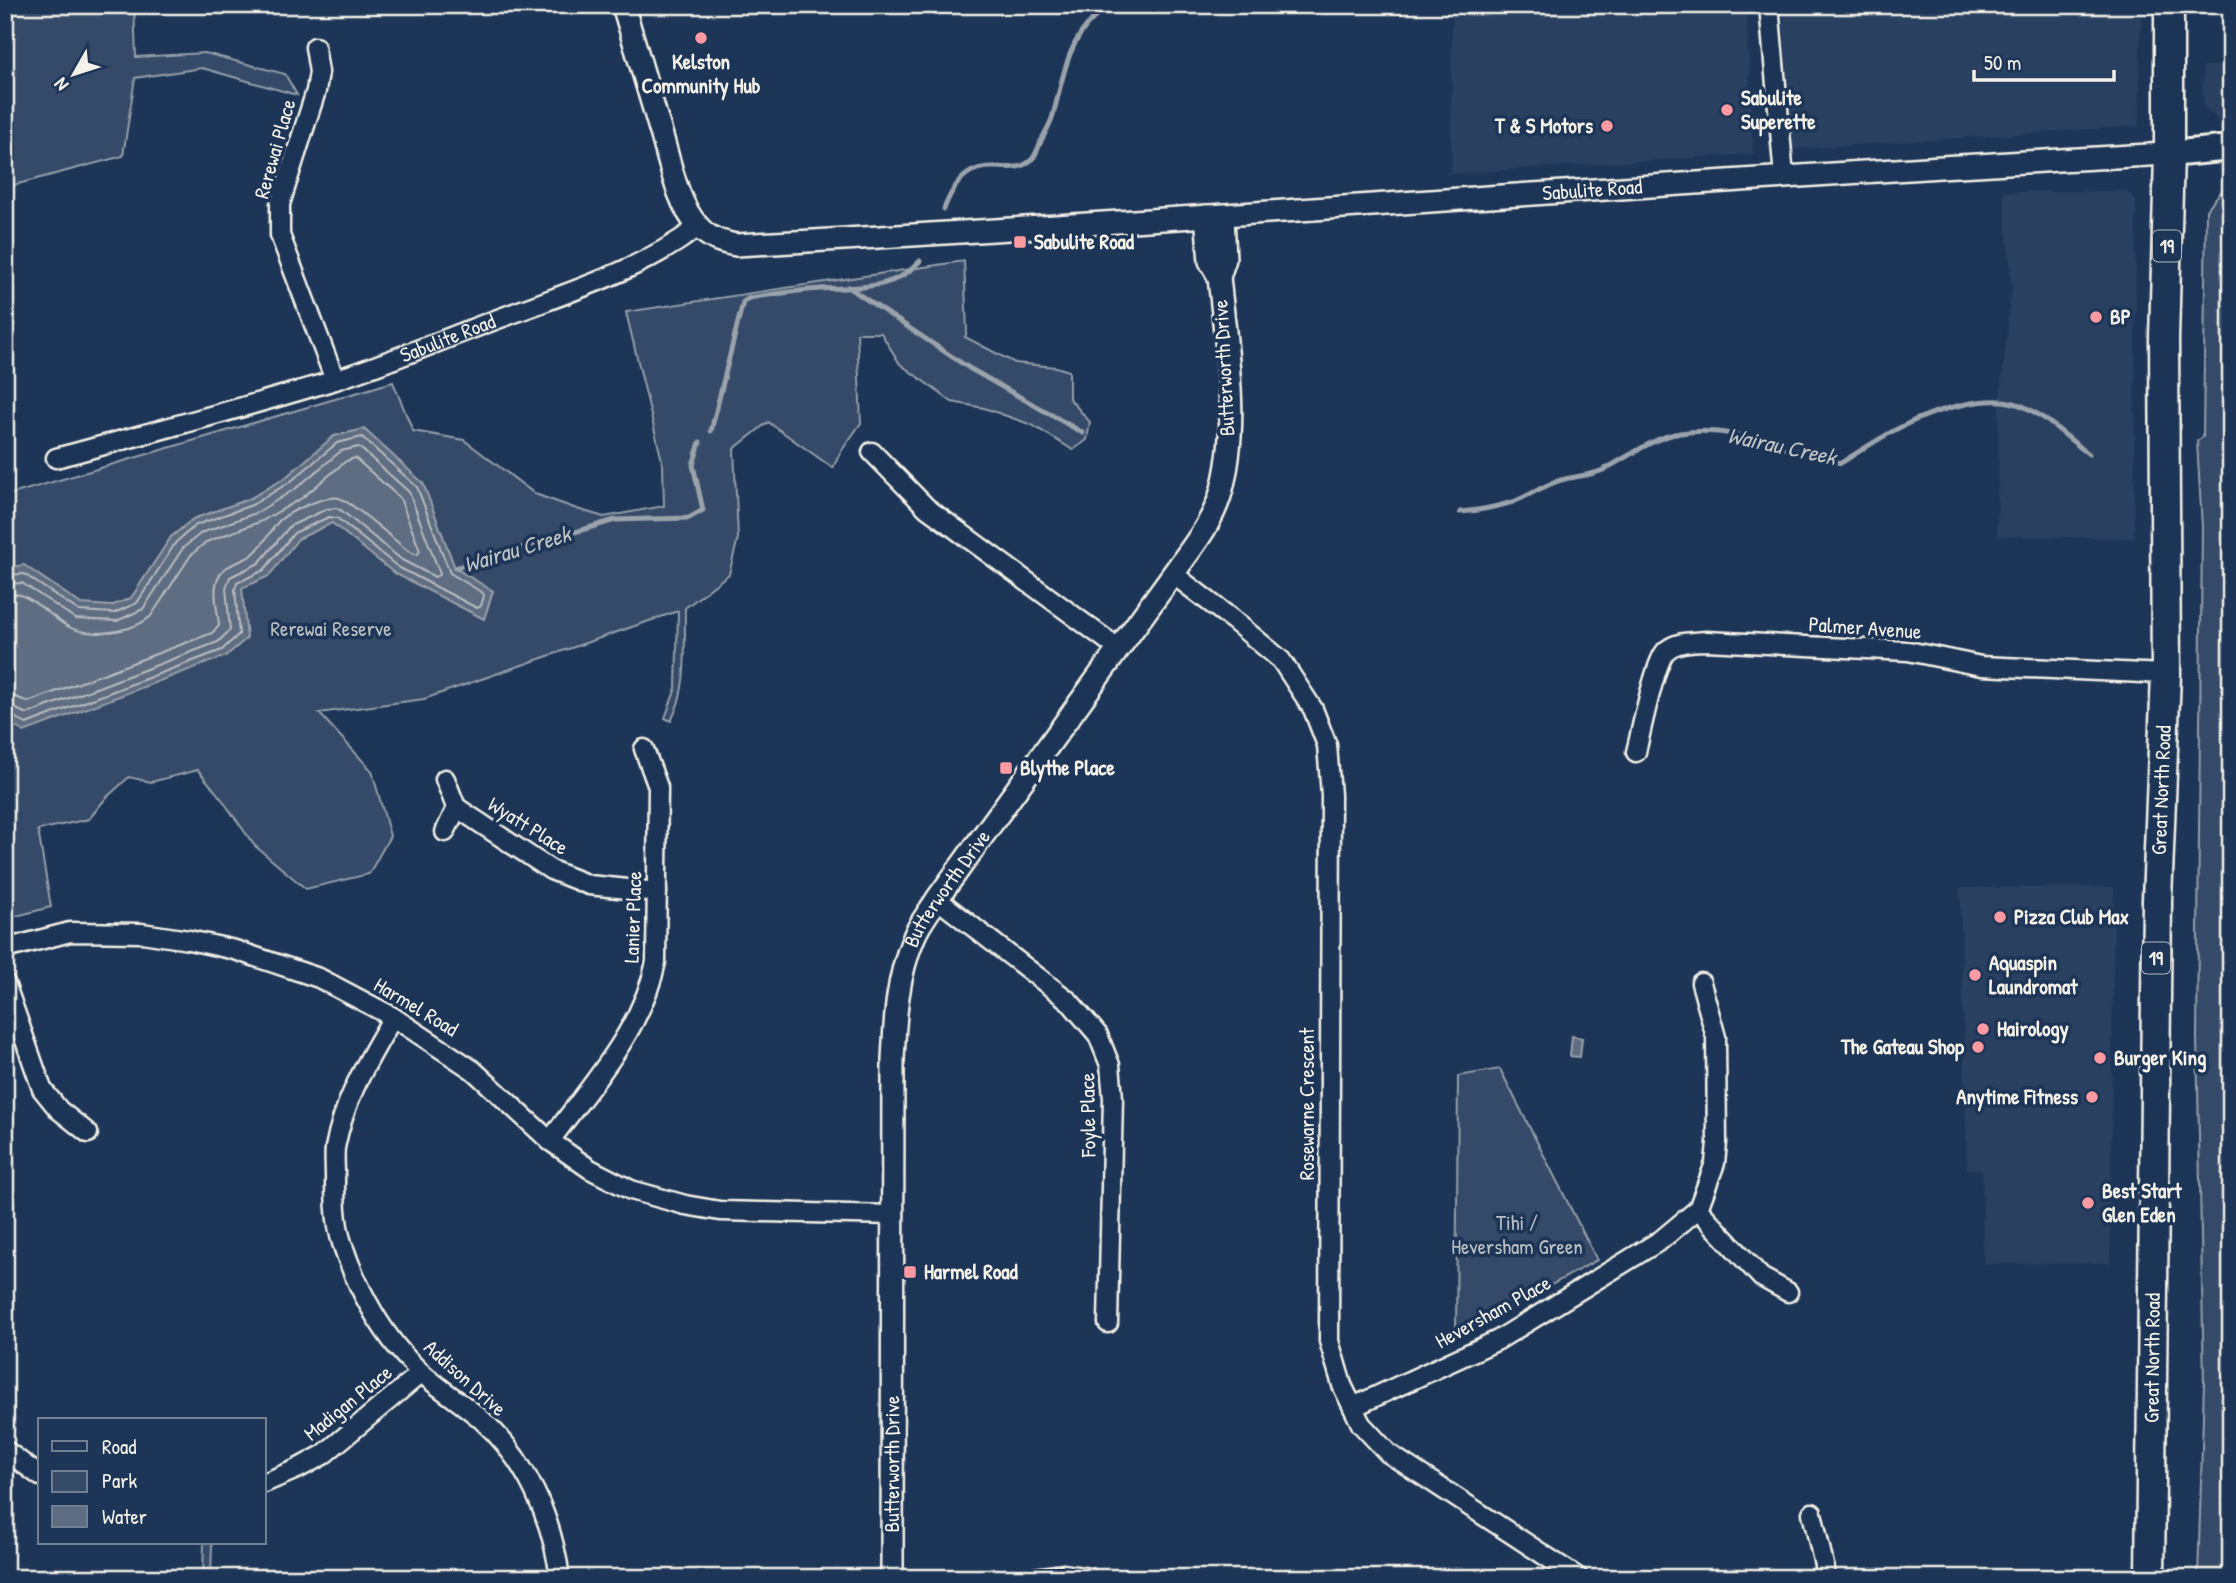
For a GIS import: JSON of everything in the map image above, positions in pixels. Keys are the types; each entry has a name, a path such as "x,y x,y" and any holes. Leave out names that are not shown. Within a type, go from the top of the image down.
{"main road":[{"name":"Great North Road","path":"2150,1578 2157,900 2166,674 2164,339 2169,154 2169,5"},
{"path":"2169,154 2231,148"}],"street":[{"path":"623,5 673,174 686,209 698,227"},
{"path":"1769,5 1784,177"},
{"name":"Rerewai Place","path":"315,47 319,72 316,91 280,204 280,235 335,380"},
{"name":"Sabulite Road","path":"55,458 335,380 575,290 652,258 698,227 720,242 736,245 1215,216 1974,164 2169,154"},
{"name":"Butterworth Drive","path":"892,1578 892,1073 895,1005 902,971 915,934 937,900 1173,575 1211,516 1219,498 1228,460 1230,390 1219,276 1210,261 1215,216"},
{"path":"872,452 927,508 1119,649"},
{"name":"Rosewarne Crescent","path":"1173,575 1281,660 1313,709 1327,745 1331,795 1329,1341 1342,1385 1361,1424 1388,1453 1579,1578"},
{"name":"Palmer Avenue","path":"1636,752 1665,652 1681,643 1706,641 1908,651 1981,666 2166,674"},
{"name":"Lanier Place","path":"550,1140 615,1051 646,1001 656,962 658,787 644,750"},
{"name":"Wyatt Place","path":"444,779 457,807 551,870 589,885 657,892"},
{"name":"Wyatt Place","path":"445,832 457,807"},
{"name":"Foyle Place","path":"937,900 1069,1001 1098,1035 1110,1065 1113,1098 1108,1323"},
{"name":"Harmel Road","path":"5,949 70,932 142,933 235,950 319,978 393,1017 473,1069 550,1140 590,1169 631,1190 685,1205 737,1212 893,1214"},
{"path":"1701,982 1716,1037 1717,1143 1715,1163 1699,1209 1761,1277 1788,1292"},
{"path":"5,984 42,1089 59,1110 88,1133"},
{"name":"Addison Drive","path":"393,1017 353,1087 335,1149 335,1201 341,1241 369,1307 390,1338 421,1373 482,1420 514,1455 540,1500 556,1548 560,1578"},
{"name":"Heversham Place","path":"1353,1407 1497,1340 1661,1240 1699,1209"},
{"name":"Madigan Place","path":"266,1482 323,1455 421,1373"},
{"path":"5,1450 38,1475"},
{"path":"1812,1513 1824,1565 1824,1578"},
{"path":"1035,1578 1064,1574 1090,1578"}],"shaded area":[{"path":"1452,5 1746,5 1753,154 1443,174 1451,171"},
{"path":"1782,5 2141,5 2139,126 1792,149"},
{"path":"2231,65 2231,120 2218,121 2203,105 2203,66"},
{"path":"2126,191 2136,200 2134,538 1997,536 1999,406 2012,286 2003,192"},
{"path":"2114,887 2110,1263 1983,1264 1982,1170 1967,1169 1960,888"}],"green space":[{"path":"5,5 134,5 136,57 205,53 285,74 297,95 202,68 135,78 123,156 10,186 5,180"},
{"path":"2224,177 2231,177 2231,1578 2198,1578 2204,1383 2197,1037 2202,527 2197,441 2203,437 2206,210 2224,188"},
{"name":"Rerewai Reserve","path":"964,261 965,337 1015,363 1069,371 1069,398 1090,422 1087,440 1073,450 1032,425 984,408 952,402 900,364 881,333 857,333 861,423 833,468 768,422 734,449 738,538 729,574 685,608 683,680 677,708 671,721 665,718 676,688 678,611 424,699 319,713 372,771 390,836 369,874 306,889 254,845 198,770 151,782 129,777 106,798 89,819 38,830 51,907 5,919 5,500 8,495 393,382 413,431 464,440 535,494 604,517 664,506 663,465 626,312"},
{"name":"Tihi / Heversham Green","path":"1500,1069 1597,1260 1456,1337 1458,1076"},
{"path":"204,1544 212,1544 211,1578 203,1578"}],"water":[{"path":"364,429 423,483 455,568 493,591 484,619 394,573 332,523 298,539 269,576 242,588 247,638 226,656 24,732 5,720 5,568 24,565 81,604 111,606 131,598 171,537 193,519 249,499 286,477 334,436"},
{"path":"1572,1036 1582,1038 1580,1057 1570,1056"}],"waterway":[{"path":"944,209 955,188 966,175 978,169 1024,165 1033,158 1052,118 1067,63 1077,39 1096,16 1117,5"},
{"name":"Wairau Creek","path":"711,431 743,302 749,298 786,293 882,284 908,272 920,261"},
{"name":"Wairau Creek","path":"848,287 969,368 1083,433"},
{"name":"Wairau Creek","path":"1460,512 1513,502 1555,482 1598,472 1670,435 1702,431 1723,432 1841,463 1916,420 1948,408 1984,401 2014,403 2034,412 2089,454"},
{"name":"Wairau Creek","path":"455,568 615,520 689,518 703,510 693,465 700,442"}],"place":[{"name":"Kelston Community Hub","path":"701,38"},
{"name":"Sabulite Superette","path":"1727,110"},
{"name":"T & S Motors","path":"1607,126"},
{"name":"Sabulite Road","path":"1020,242"},
{"name":"BP","path":"2096,317"},
{"name":"Blythe Place","path":"1006,768"},
{"name":"Pizza Club Max","path":"2000,917"},
{"name":"Aquaspin Laundromat","path":"1975,975"},
{"name":"Hairology","path":"1983,1029"},
{"name":"The Gateau Shop","path":"1978,1047"},
{"name":"Burger King","path":"2100,1058"},
{"name":"Anytime Fitness","path":"2092,1097"},
{"name":"Best Start Glen Eden","path":"2088,1203"},
{"name":"Harmel Road","path":"910,1272"}]}
